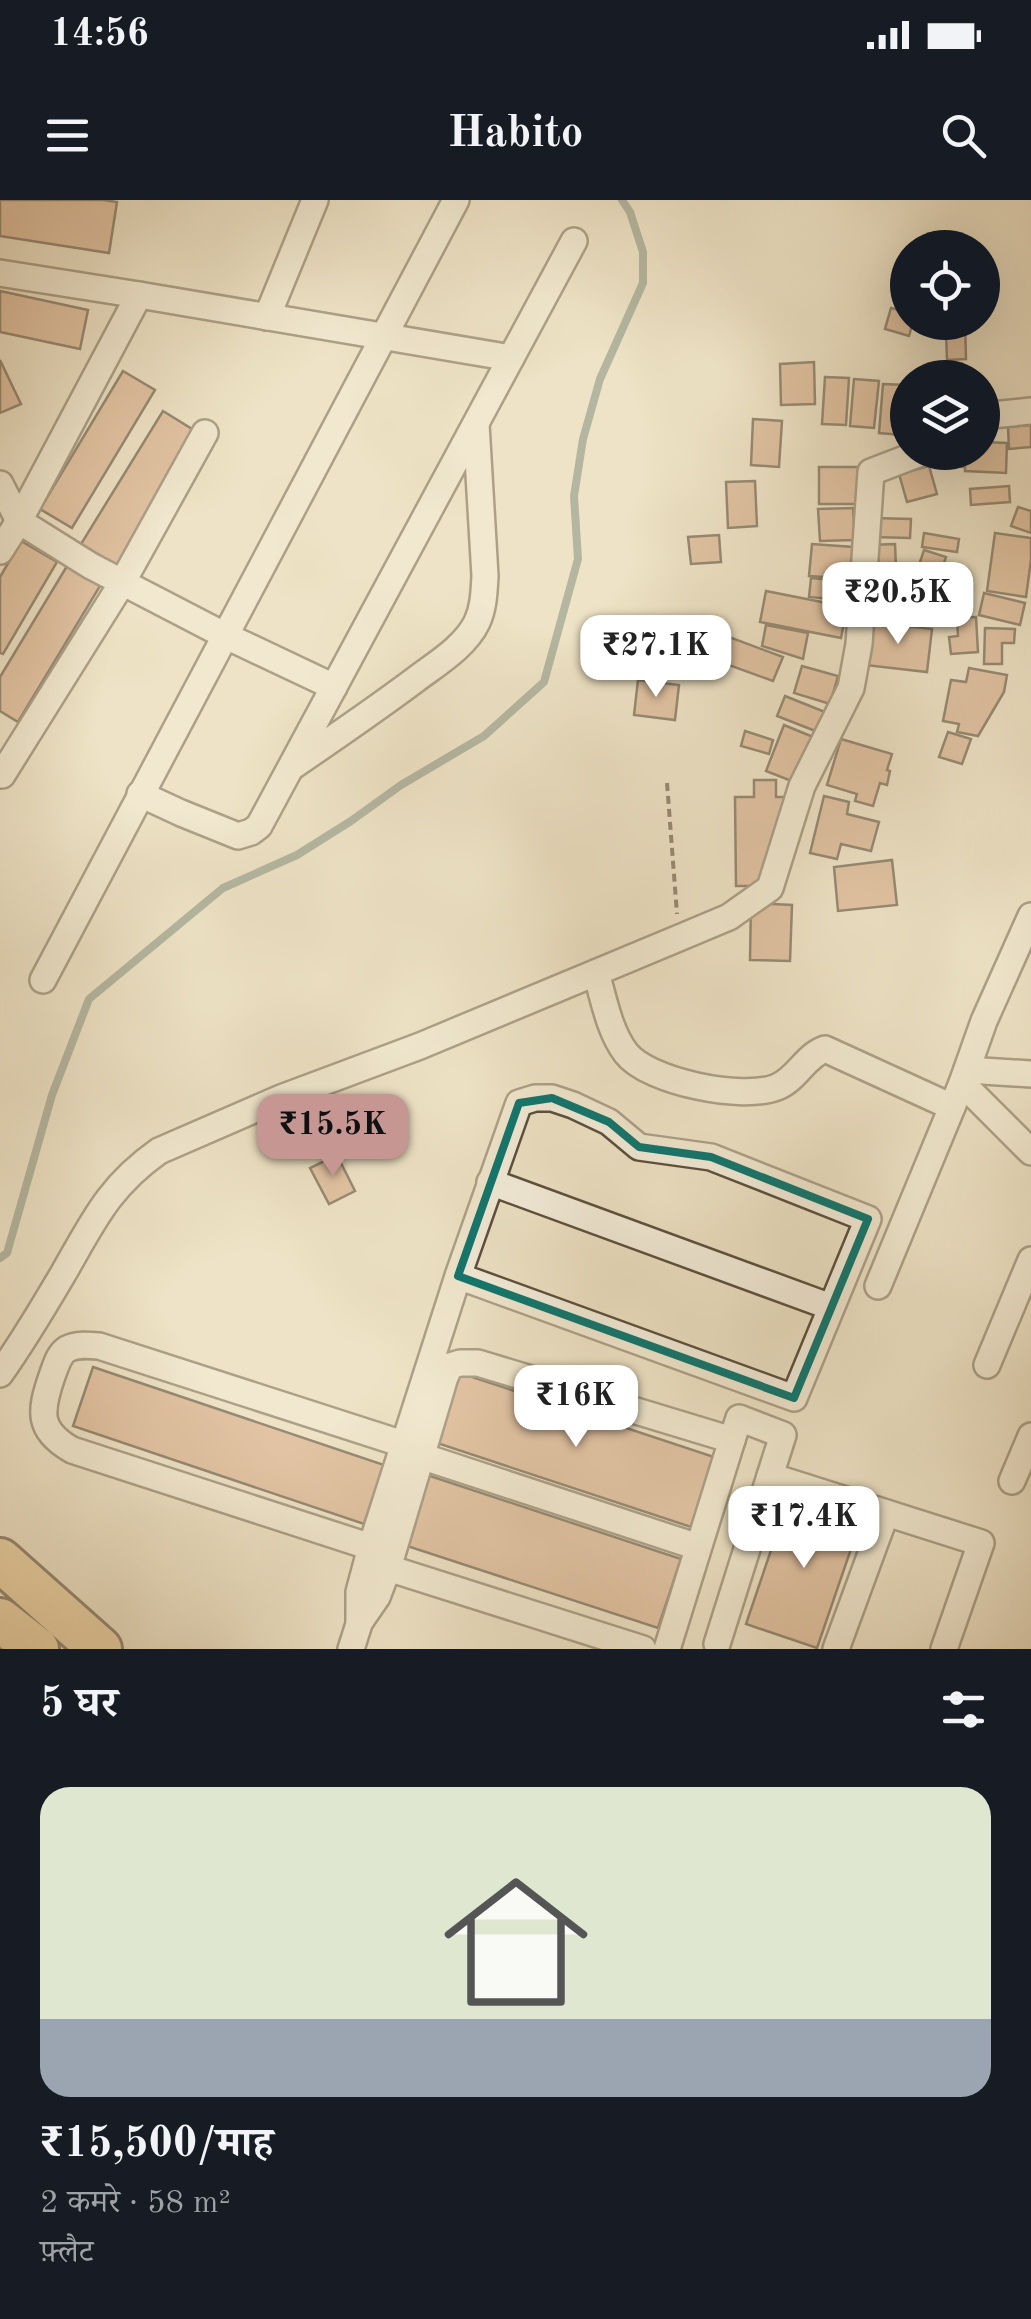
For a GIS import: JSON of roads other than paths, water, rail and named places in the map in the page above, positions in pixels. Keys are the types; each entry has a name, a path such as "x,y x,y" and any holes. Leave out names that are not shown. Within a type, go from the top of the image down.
{"main road":[{"path":"0,1560 100,1649"},
{"path":"0,1620 38,1649"}],"street":[{"path":"267,317 315,200"},
{"path":"43,980 456,200"},
{"path":"140,794 238,836 259,826 574,241"},
{"path":"0,273 512,358"},
{"path":"0,550 19,522 139,295"},
{"path":"1000,414 1031,411"},
{"path":"290,768 448,655 478,620 484,601 484,576 476,424"},
{"path":"2,775 122,583 205,433"},
{"path":"0,1374 28,1335 107,1198 143,1162 281,1098 420,1046 679,938 729,916 770,888 802,786 852,688 859,644 871,472 890,465"},
{"path":"0,484 19,522 91,566 334,687"},
{"path":"878,1286 961,1087 984,1021 1031,916"},
{"path":"596,974 624,1050 643,1068 668,1079 760,1092 784,1084 814,1054 825,1049 961,1087 1031,1074"},
{"path":"961,1087 1031,1152"},
{"path":"355,1636 377,1598 388,1568 412,1450 458,1276 519,1103 552,1098 610,1122 639,1147 711,1156 868,1219 794,1398 458,1276"},
{"path":"490,1182 832,1307"},
{"path":"987,1365 1022,1304 1031,1260"},
{"path":"371,1547 60,1443 46,1428 42,1412 60,1356 84,1344 99,1346 698,1547"},
{"path":"355,1636 371,1547 450,1366 460,1362 478,1364 732,1440"},
{"path":"667,1649 739,1418 783,1434 717,1647"},
{"path":"1012,1480 1031,1436"},
{"path":"770,1476 981,1543 944,1649"},
{"path":"836,1649 886,1513"},
{"path":"388,1568 643,1649"}],"waterway":[{"path":"0,1258 7,1253 52,1095 89,999 223,888 297,855 401,785 484,736 544,682 578,559 574,496 583,439 600,379 643,283 643,252 622,200"}]}
